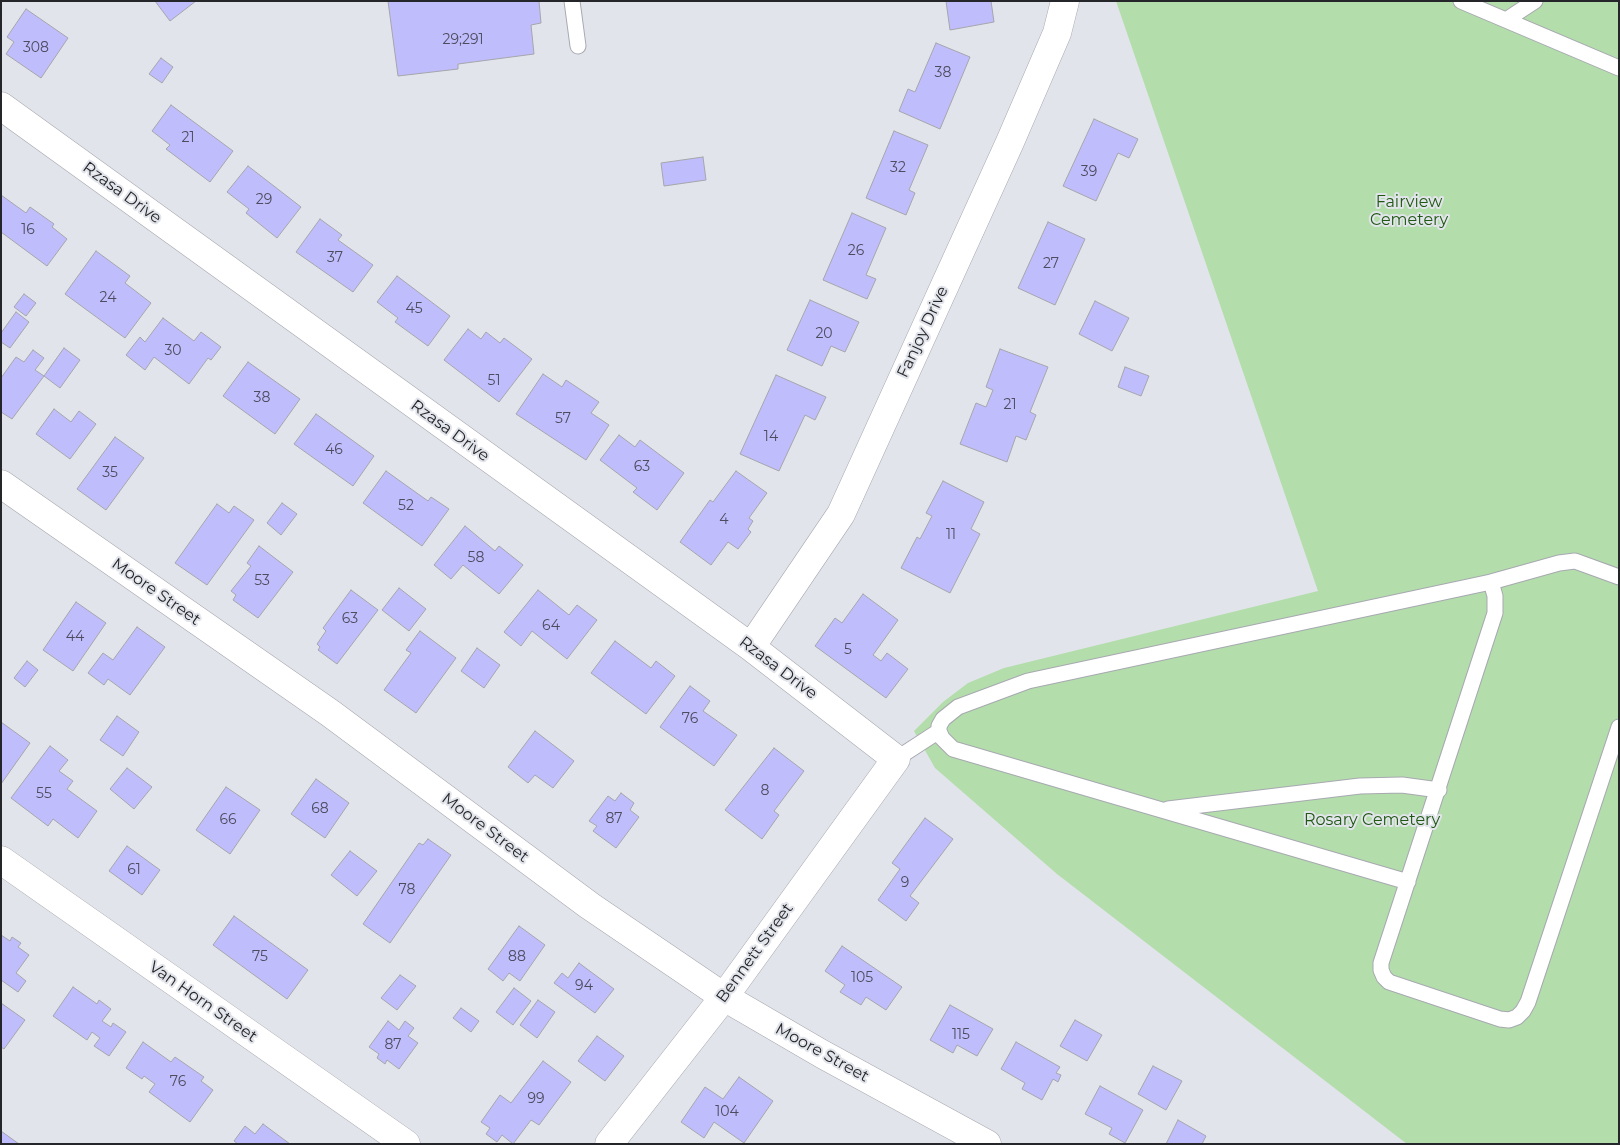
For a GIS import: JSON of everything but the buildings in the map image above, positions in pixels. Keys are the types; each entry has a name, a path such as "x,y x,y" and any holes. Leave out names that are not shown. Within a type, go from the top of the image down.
{"street":[{"name":"Fanjoy Drive","path":"751,647 840,514 1014,133 1057,33 1065,1"},
{"name":"Rzasa Drive","path":"1,106 751,647 896,759"},
{"name":"Moore Street","path":"1,484 330,713 590,906 724,997 822,1054 987,1144"},
{"name":"Bennett Street","path":"609,1144 724,997 896,759"},
{"name":"Van Horn Street","path":"1,860 406,1144"}],"lane":[{"path":"572,1 578,46"},
{"path":"1461,1 1619,68"},
{"path":"1506,20 1535,1"},
{"path":"896,759 939,731 943,719 958,707 1028,681 1491,582 1542,567 1576,561 1619,577"},
{"path":"1491,582 1495,596 1495,614 1381,963 1384,977 1390,982 1500,1019 1509,1020 1523,1011 1528,1002 1619,727"},
{"path":"939,731 946,744 953,749 1408,882"},
{"path":"1162,810 1360,786 1402,785 1438,790"}],"green space":[{"path":"1116,1 1619,1 1619,1144 1407,1144 1057,874 935,768 914,731 943,702 968,683 1004,668 1318,591"}],"park label":[{"name":"Fairview Cemetery","path":"1409,211"},
{"name":"Rosary Cemetery","path":"1372,820"}]}
